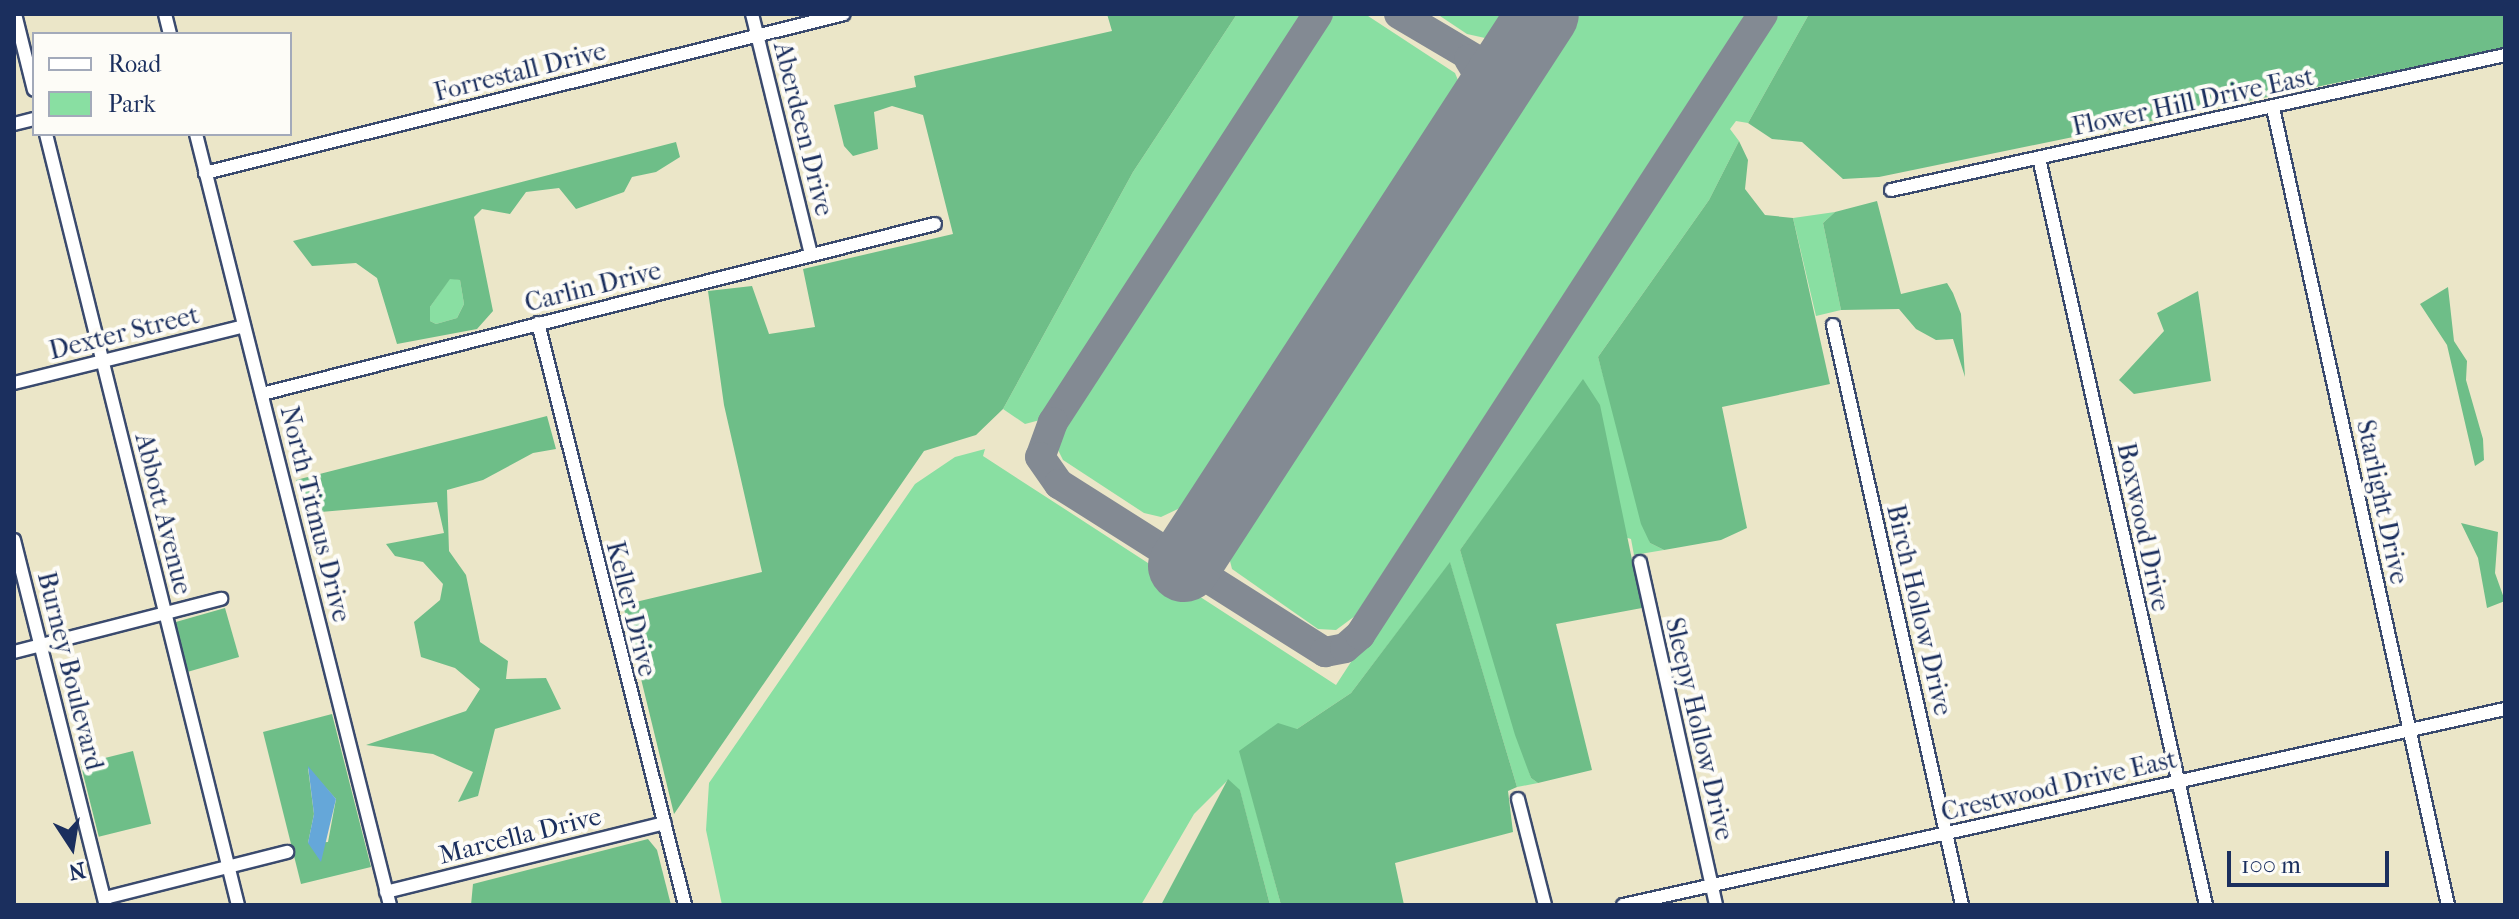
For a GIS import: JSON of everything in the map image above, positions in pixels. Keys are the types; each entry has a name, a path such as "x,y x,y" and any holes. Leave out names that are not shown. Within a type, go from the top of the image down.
{"street":[{"path":"15,14 32,82"},
{"name":"Aberdeen Drive","path":"752,14 811,254"},
{"name":"Forrestall Drive","path":"205,173 844,14"},
{"name":"Flower Hill Drive East","path":"1891,190 2505,55"},
{"name":"Starlight Drive","path":"2273,108 2448,905"},
{"name":"Abbott Avenue","path":"46,136 238,905"},
{"name":"North Titmus Drive","path":"196,136 388,898"},
{"name":"Boxwood Drive","path":"2039,158 2206,905"},
{"name":"Carlin Drive","path":"262,394 935,224"},
{"name":"Keller Drive","path":"538,323 685,905"},
{"name":"Birch Hollow Drive","path":"1833,325 1962,905"},
{"name":"Dexter Street","path":"14,383 244,326"},
{"name":"Burney Boulevard","path":"14,540 106,902"},
{"name":"Sleepy Hollow Drive","path":"1640,562 1716,905"},
{"path":"14,652 221,599"},
{"name":"Crestwood Drive East","path":"1623,905 2505,709"},
{"path":"1518,799 1545,905"},
{"name":"Marcella Drive","path":"388,898 665,823"},
{"path":"106,902 287,852"}],"green space":[{"path":"1107,14 1237,14 1133,172 1003,409 976,435 924,451 674,814 623,605 762,572 724,405 708,291 752,286 769,334 815,327 803,269 953,234 923,115 892,106 874,112 878,149 853,156 844,146 834,105 916,87 914,76 1112,31"},
{"path":"1237,14 1304,14 1040,420 1025,424 1003,409 1133,172"},
{"path":"1333,14 1365,14 1455,73 1460,85 1454,102 1199,499 1161,517 1144,513 1063,460 1056,446 1058,430"},
{"path":"1437,14 1512,14 1504,27 1485,38 1467,34"},
{"path":"1570,14 1746,14 1355,616 1336,630 1318,629 1232,569 1227,549 1234,530"},
{"path":"1772,14 1809,14 1748,123 1736,121 1730,129 1739,141 1709,200 1598,357 1650,543 1664,550 1634,555 1631,539 1498,499 1460,550 1531,778 1538,783 1517,787 1450,563 1351,693 1297,729 1240,751 1281,905 1270,905 1240,791 1228,780 1194,814 1141,905 722,905 706,830 709,783 915,484 955,457 985,449 983,456 1336,685 1704,118 1716,109 1714,102"},
{"path":"1809,14 2505,14 2505,48 1879,177 1843,179 1802,142 1772,139 1748,123"},
{"path":"1739,141 1748,160 1745,189 1765,215 1793,218 1830,384 1722,407 1747,528 1721,540 1664,550 1650,543 1641,524 1598,357 1709,200"},
{"path":"676,142 680,157 656,172 632,177 624,192 576,209 559,188 526,192 510,214 482,209 474,217 493,311 477,329 397,344 377,278 356,263 312,266 293,241","holes":["450,279 460,280 464,304 457,318 436,324 430,321 430,307"]},
{"path":"1877,201 1901,294 1947,283 1953,293 1961,314 1965,377 1953,339 1936,340 1916,329 1899,309 1841,310 1823,223 1835,212"},
{"path":"1835,212 1823,223 1841,310 1816,316 1793,218"},
{"path":"450,278 460,280 464,304 457,318 436,324 430,321 430,307"},
{"path":"2448,287 2454,341 2467,361 2466,380 2483,439 2484,460 2475,466 2447,345 2420,304"},
{"path":"2198,291 2211,381 2134,394 2119,380 2164,331 2157,313"},
{"path":"1583,379 1600,405 1642,608 1556,624 1592,770 1538,783 1531,778 1515,735 1460,550"},
{"path":"547,416 556,449 533,453 483,480 447,490 449,551 466,575 480,642 508,661 506,679 546,678 561,709 495,729 478,796 458,802 473,772 433,754 366,745 466,711 480,689 455,668 421,657 414,622 440,600 443,584 423,562 395,556 386,544 444,533 437,502 309,513 296,480"},
{"path":"2461,523 2498,532 2495,573 2505,601 2487,608 2478,558"},
{"path":"1450,562 1517,787 1508,791 1513,832 1395,863 1404,905 1281,905 1239,751 1278,723 1297,729 1351,693"},
{"path":"225,608 239,657 188,672 174,623"},
{"path":"332,714 371,867 301,884 263,732","holes":["308,768 336,799 328,842 308,843 314,814"]},
{"path":"133,751 151,824 99,837 81,764"},
{"path":"1228,779 1240,790 1270,905 1161,905"},
{"path":"648,839 657,850 671,905 471,905 473,884"}],"water":[{"path":"308,766 336,799 321,862 308,843 314,814"}],"taxiway":[{"path":"1318,14 1053,422 1040,457 1059,484 1325,652 1345,648 1360,635 1763,14"},
{"path":"1399,14 1482,63 1497,63 1520,50"},
{"path":"1469,59 1484,84 1480,110"}],"runway":[{"path":"1184,566 1543,14"}]}
